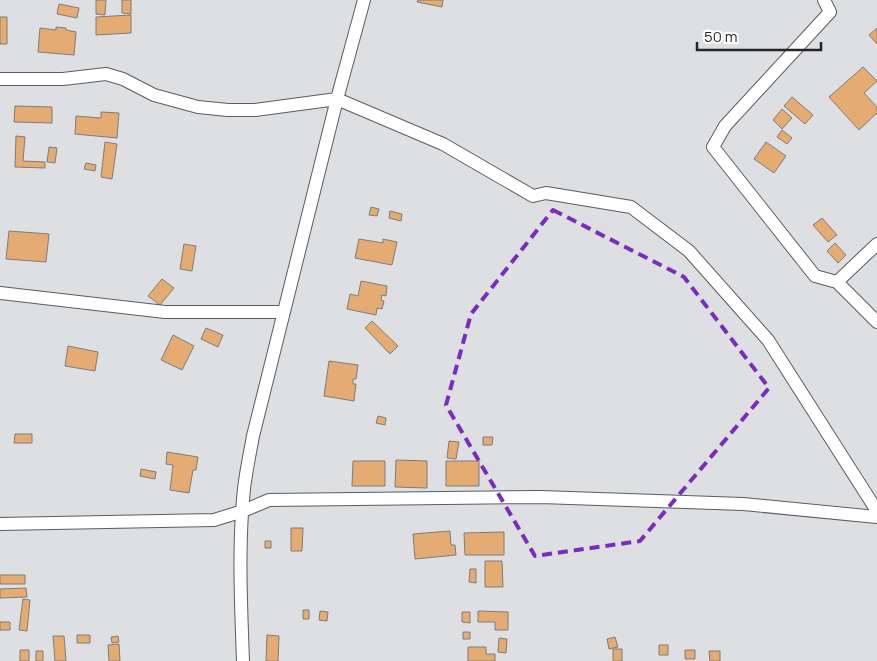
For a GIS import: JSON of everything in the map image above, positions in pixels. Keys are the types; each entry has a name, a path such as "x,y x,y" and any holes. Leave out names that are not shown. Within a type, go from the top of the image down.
{"street":[{"path":"243,661 241,604 243,511 244,490 252,436 364,0"},
{"path":"824,0 830,12 725,126 714,147 815,276 837,282 877,322"},
{"path":"0,79 63,79 106,74 123,79 154,95 198,107 228,110 255,110 337,100 444,144 533,196 546,193 631,207 689,251 768,340 877,511"},
{"path":"837,282 877,244"},
{"path":"0,293 165,312 284,312"},
{"path":"0,524 214,520 270,500 541,497 743,504 877,517"}],"highlighted area":[{"path":"553,210 684,277 769,388 640,541 535,556 446,405 471,314"}],"building":[{"path":"96,0 106,0 105,15 96,14"},
{"path":"122,0 131,0 131,14 122,13"},
{"path":"418,0 443,0 442,7 417,2"},
{"path":"59,4 79,8 77,18 57,14"},
{"path":"131,15 131,33 96,35 96,17"},
{"path":"0,17 7,17 7,44 0,44"},
{"path":"56,27 76,32 74,55 38,52 40,28 56,30"},
{"path":"877,28 877,44 869,35"},
{"path":"863,67 877,81 864,93 877,107 877,113 859,130 829,97"},
{"path":"792,97 813,115 805,124 784,106"},
{"path":"15,106 52,107 52,123 14,122"},
{"path":"782,109 792,118 782,129 773,120"},
{"path":"101,112 119,113 117,138 75,134 76,116 101,118"},
{"path":"782,130 792,138 787,144 777,137"},
{"path":"16,136 25,137 23,161 45,162 45,168 15,167"},
{"path":"105,142 117,144 112,179 101,177"},
{"path":"766,142 786,156 774,173 754,159"},
{"path":"49,147 57,148 55,163 47,162"},
{"path":"86,163 96,165 95,171 84,169"},
{"path":"371,207 379,209 377,216 369,215"},
{"path":"390,211 402,214 401,221 389,218"},
{"path":"822,218 837,235 828,242 813,225"},
{"path":"9,231 49,234 46,262 6,259"},
{"path":"359,239 383,243 383,239 397,242 392,265 355,258"},
{"path":"835,243 846,255 838,263 827,251"},
{"path":"184,244 196,246 192,271 180,269"},
{"path":"162,279 174,288 160,305 148,296"},
{"path":"361,281 387,286 386,296 382,295 381,300 384,301 382,309 377,308 376,315 347,309 350,294 358,296"},
{"path":"372,321 398,346 390,354 365,328"},
{"path":"206,328 223,335 218,347 201,339"},
{"path":"173,335 194,346 182,370 161,360"},
{"path":"68,346 98,352 95,371 65,366"},
{"path":"329,361 358,365 356,379 353,379 353,384 356,384 354,401 324,396"},
{"path":"378,416 386,418 385,425 376,423"},
{"path":"15,434 32,434 32,443 14,443"},
{"path":"483,437 493,437 492,445 483,445"},
{"path":"449,441 459,442 456,459 447,458"},
{"path":"167,452 198,457 196,470 193,470 189,493 170,490 173,465 166,464"},
{"path":"396,460 427,461 427,488 395,487"},
{"path":"353,461 385,461 385,486 352,486"},
{"path":"446,461 479,461 479,486 446,486"},
{"path":"141,469 156,472 155,479 140,476"},
{"path":"291,528 303,528 302,551 291,551"},
{"path":"450,531 451,545 455,545 456,555 415,559 413,534"},
{"path":"504,532 504,555 465,555 464,533"},
{"path":"265,541 271,541 271,548 265,548"},
{"path":"485,561 502,561 503,587 485,587"},
{"path":"470,569 476,569 476,583 469,582"},
{"path":"0,575 25,575 25,584 0,584"},
{"path":"26,588 27,597 0,598 0,589"},
{"path":"23,599 30,600 27,631 19,630"},
{"path":"303,610 309,610 309,619 303,619"},
{"path":"320,611 328,612 327,621 319,620"},
{"path":"478,611 508,612 508,630 495,630 495,622 478,622"},
{"path":"462,612 470,612 470,623 462,622"},
{"path":"0,622 10,622 10,630 0,630"},
{"path":"463,632 470,632 470,639 463,639"},
{"path":"77,635 90,635 90,643 77,643"},
{"path":"267,635 279,636 278,661 266,661"},
{"path":"53,636 64,636 66,661 55,661"},
{"path":"118,636 119,642 112,643 111,637"},
{"path":"615,637 618,647 609,649 607,639"},
{"path":"499,638 507,639 506,653 498,652"},
{"path":"119,644 120,661 109,661 108,645"},
{"path":"659,645 668,645 668,655 659,655"},
{"path":"468,647 486,647 486,654 495,654 495,661 468,661"},
{"path":"613,649 622,649 622,661 613,661"},
{"path":"20,650 29,650 29,661 20,661"},
{"path":"685,650 695,650 695,659 685,659"},
{"path":"36,651 43,651 43,661 36,661"},
{"path":"709,651 720,651 720,661 710,661"}]}
